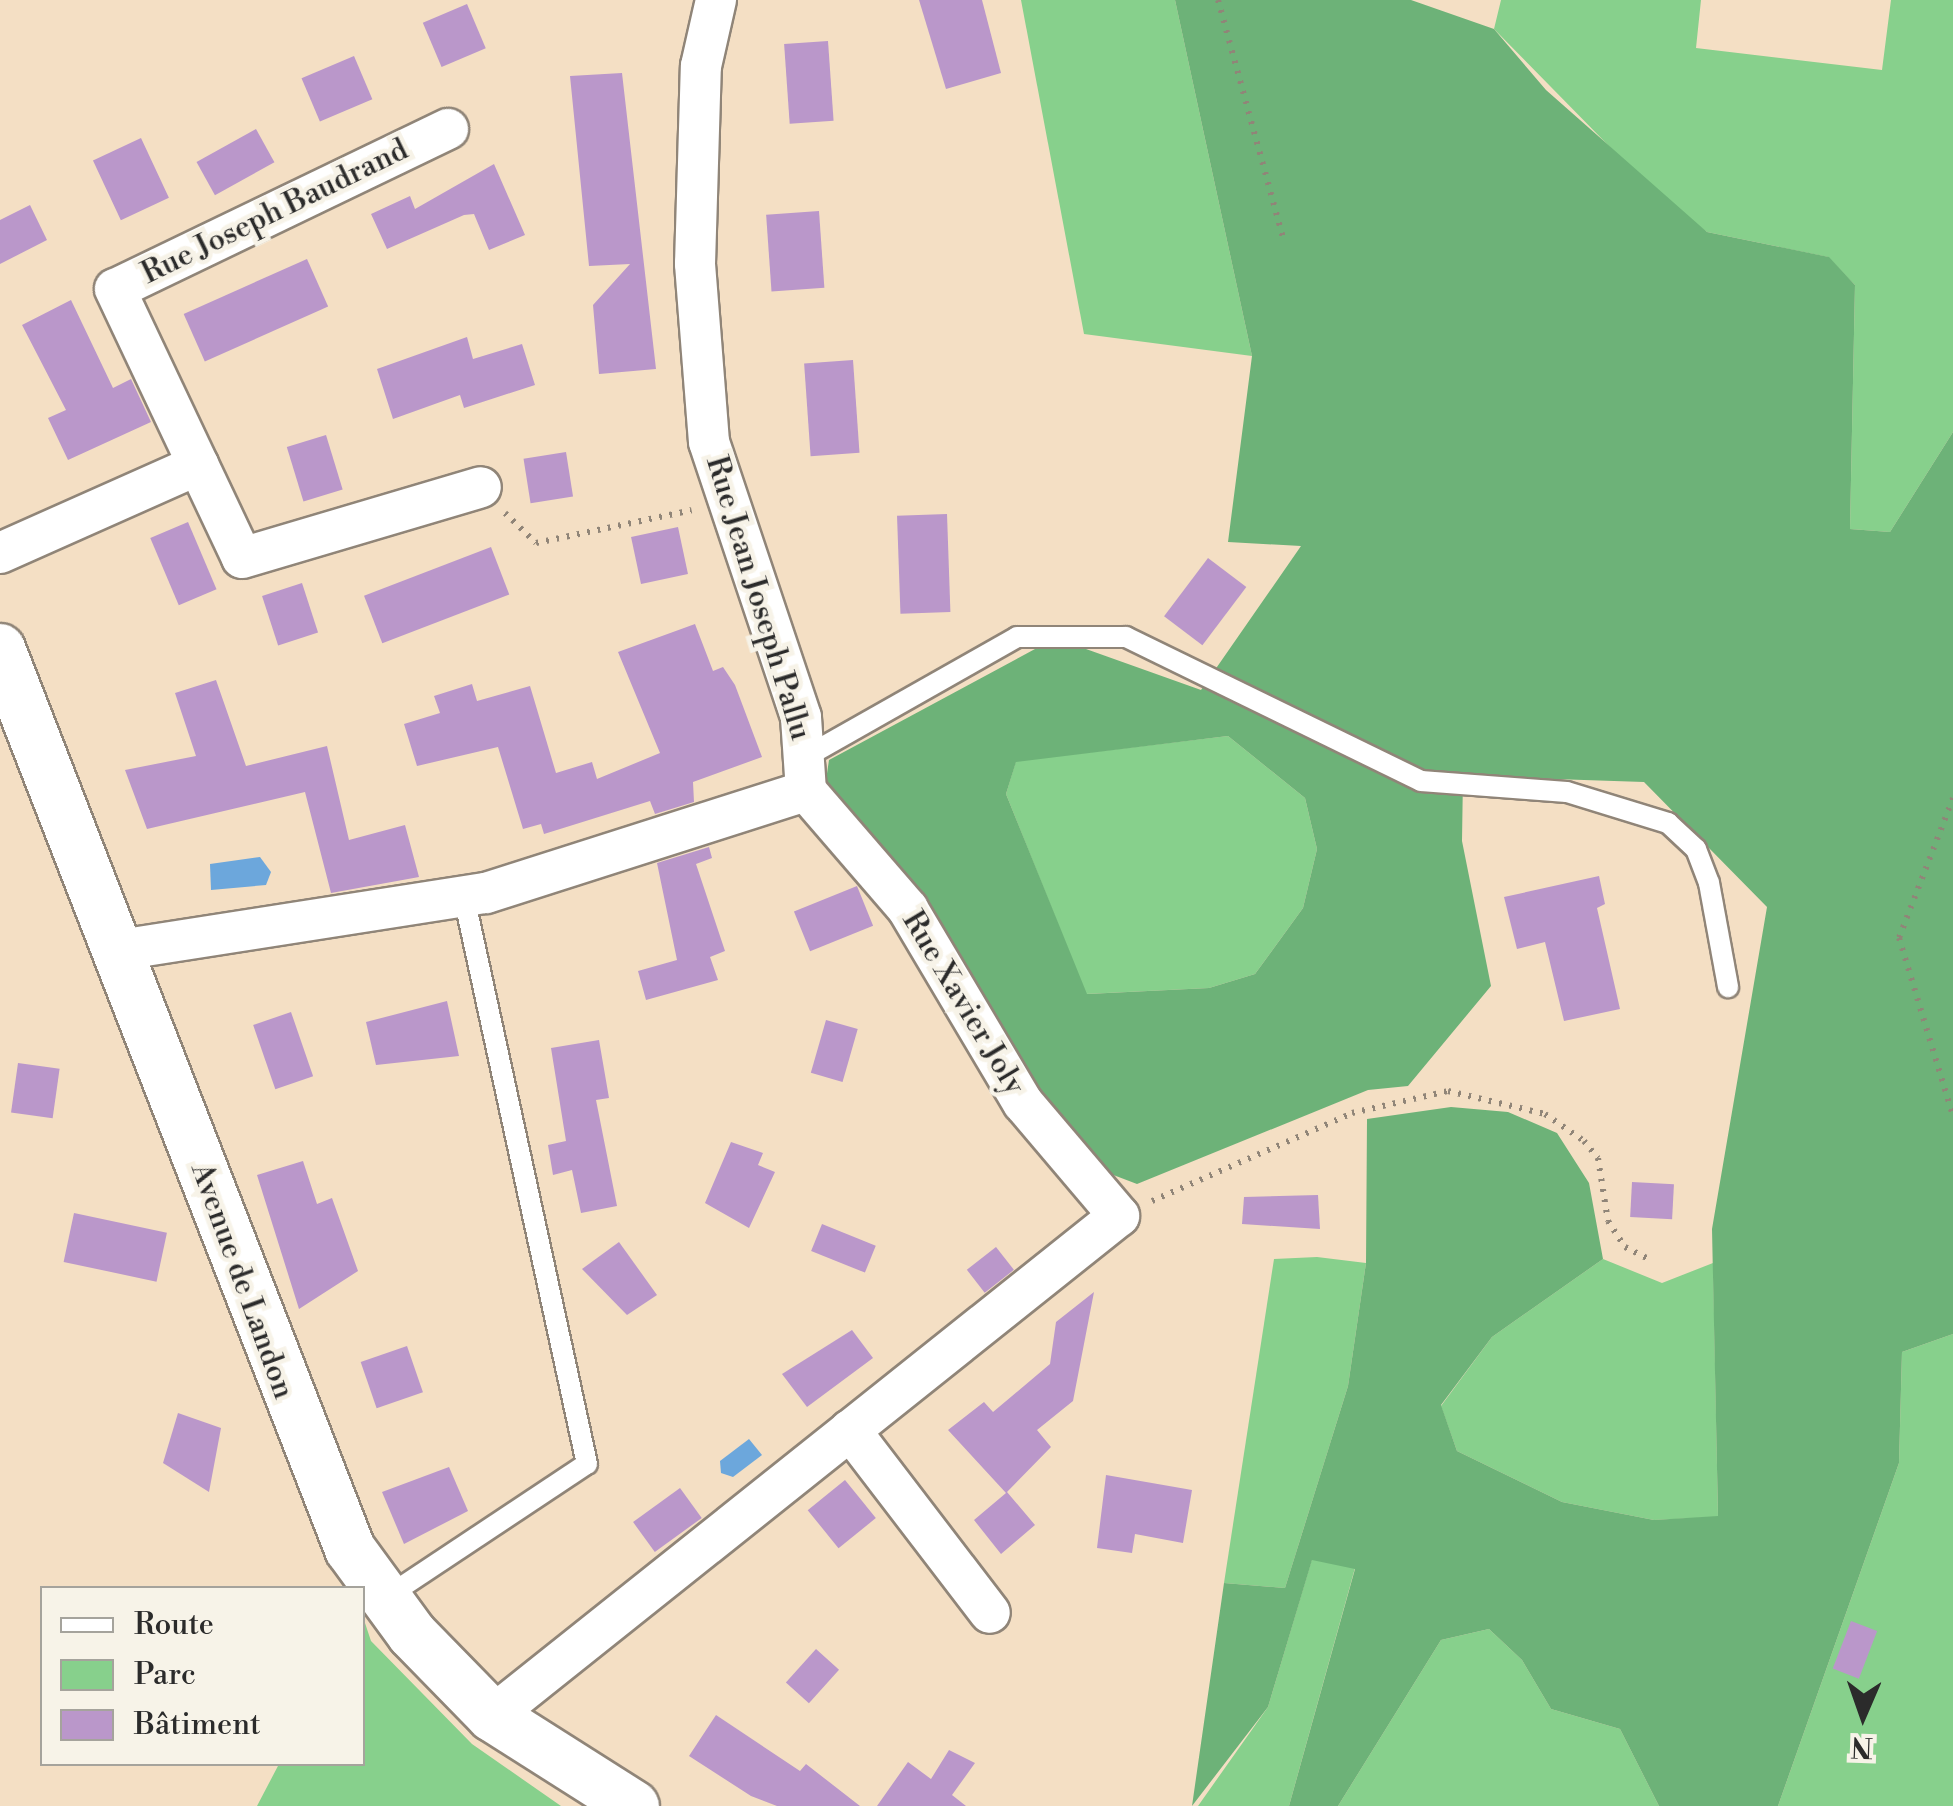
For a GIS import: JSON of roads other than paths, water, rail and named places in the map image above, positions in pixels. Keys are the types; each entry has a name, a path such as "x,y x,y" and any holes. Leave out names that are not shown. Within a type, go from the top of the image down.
{"street":[{"name":"Rue Jean Joseph Pallu","path":"716,0 701,66 696,264 722,504 806,774"},
{"name":"Rue Joseph Baudrand","path":"448,129 115,289 242,558 480,488"},
{"path":"0,553 198,465"},
{"name":"Avenue de Landon","path":"0,649 120,950 324,1496 383,1599 492,1716 634,1806"},
{"path":"120,950 464,897 806,774"},
{"name":"Rue Xavier Joly","path":"806,774 908,909 1023,1103 1119,1216 850,1430"},
{"path":"492,1716 850,1430 990,1613"}],"lane":[{"path":"806,774 1018,637 1126,637 1420,781 1567,792 1668,823 1696,848 1709,883 1728,987"},
{"path":"383,1599 587,1464 464,897"}],"water":[{"path":"260,857 271,872 266,885 211,890 210,864"},
{"path":"749,1439 762,1455 733,1477 721,1473 720,1461"}]}
